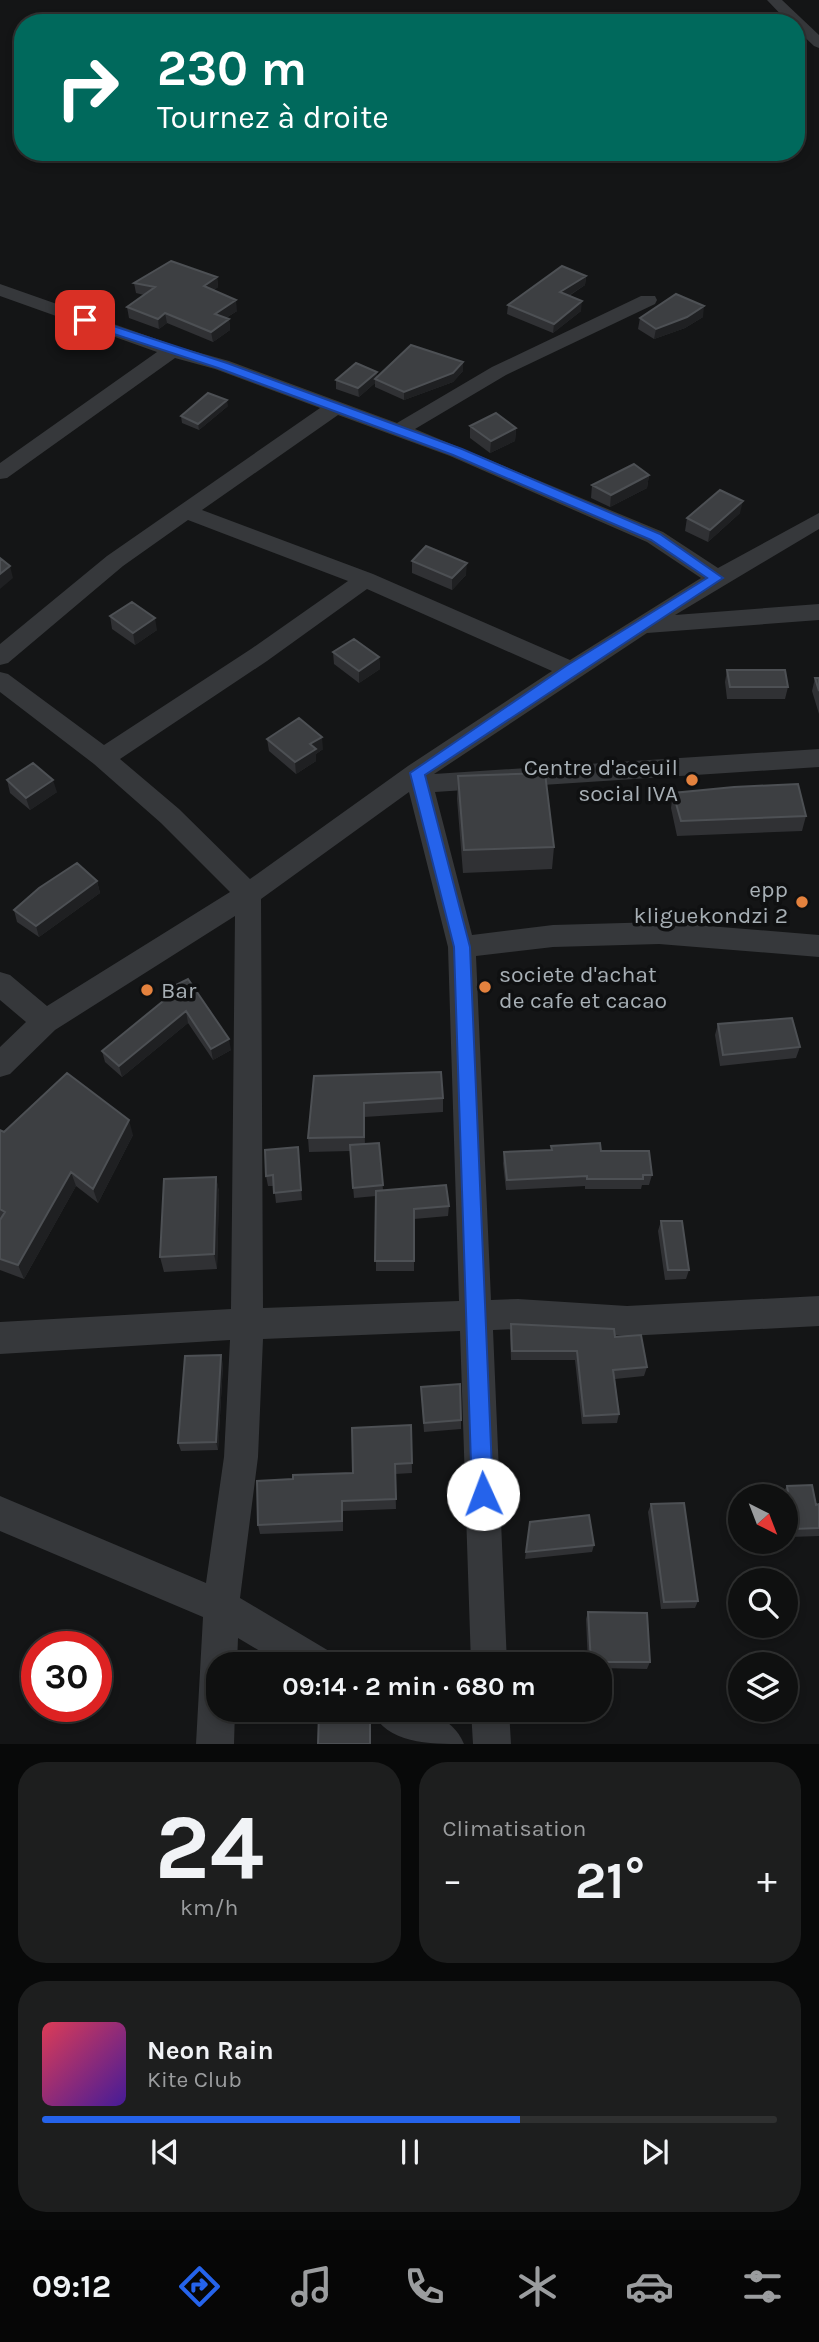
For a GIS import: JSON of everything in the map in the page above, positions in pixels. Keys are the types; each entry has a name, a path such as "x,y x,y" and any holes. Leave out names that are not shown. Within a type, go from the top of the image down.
{"street":[{"path":"774,0 789,14"},
{"path":"805,30 819,43"},
{"path":"5,298 222,365 400,430 656,537 717,578"},
{"path":"400,430 499,371 648,300"},
{"path":"0,473 172,351"},
{"path":"0,657 115,561 334,408"},
{"path":"187,512 365,579 571,670"},
{"path":"0,1065 45,1022 248,894 419,778 571,670 717,578 819,520"},
{"path":"103,758 259,654 365,579"},
{"path":"640,625 819,612"},
{"path":"0,680 103,758 170,816 248,894 247,1324 241,1457 221,1606 219,1652"},
{"path":"419,778 819,758"},
{"path":"419,778 462,947 489,1652"},
{"path":"462,947 553,936 659,933 819,946"},
{"path":"0,983 45,1022"},
{"path":"0,1338 247,1324 478,1318 518,1314 627,1321 819,1311"},
{"path":"0,1513 221,1606 296,1652"},
{"path":"215,1744 216,1722"},
{"path":"409,1722 445,1744"},
{"path":"491,1722 492,1744"}],"building":[{"path":"171,261 217,277 204,286 236,300 215,314 229,319 211,332 165,313 158,319 127,307 155,287 134,283"},
{"path":"562,266 586,276 560,292 582,301 554,324 508,305"},
{"path":"676,294 704,306 687,317 656,329 640,318"},
{"path":"411,345 463,362 453,373 404,392 375,379"},
{"path":"356,363 377,372 358,388 336,380"},
{"path":"208,393 227,400 198,424 181,416"},
{"path":"496,413 516,428 491,441 470,426"},
{"path":"634,464 649,475 611,495 592,485"},
{"path":"720,490 743,501 710,530 687,518"},
{"path":"426,546 467,563 452,578 412,561"},
{"path":"0,558 10,566 0,574"},
{"path":"132,602 155,618 133,633 110,616"},
{"path":"354,639 379,657 359,671 333,652"},
{"path":"727,670 785,670 788,687 730,687"},
{"path":"299,718 322,737 310,744 316,749 295,762 267,739"},
{"path":"33,763 53,780 26,798 7,780"},
{"path":"545,773 554,847 464,850 458,776"},
{"path":"798,784 806,816 681,821 673,793 734,787"},
{"path":"77,863 97,881 36,926 14,910 39,888"},
{"path":"188,979 229,1039 211,1049 186,1011 119,1066 102,1051 173,993 170,988"},
{"path":"792,1018 800,1047 723,1055 718,1024"},
{"path":"441,1072 443,1098 364,1103 364,1137 308,1138 314,1076"},
{"path":"67,1073 129,1120 93,1189 71,1172 18,1265 0,1259 0,1220 5,1212 0,1209 0,1130 4,1132"},
{"path":"379,1143 383,1185 353,1188 350,1145"},
{"path":"600,1143 601,1151 649,1151 652,1175 643,1175 643,1179 587,1179 587,1176 507,1180 504,1152 552,1150 551,1146"},
{"path":"298,1147 301,1190 274,1193 273,1175 266,1176 265,1150"},
{"path":"216,1177 214,1254 160,1257 164,1179"},
{"path":"446,1185 449,1206 414,1209 414,1261 375,1261 376,1191"},
{"path":"661,1221 682,1221 689,1270 668,1270"},
{"path":"511,1324 614,1329 615,1337 641,1335 647,1367 613,1370 619,1414 584,1416 577,1351 512,1351"},
{"path":"221,1355 216,1442 178,1443 185,1356"},
{"path":"460,1384 461,1420 424,1423 421,1387"},
{"path":"411,1425 412,1463 395,1464 396,1499 342,1501 342,1521 258,1525 257,1481 293,1479 293,1475 353,1473 352,1428"},
{"path":"812,1485 816,1505 819,1504 819,1528 798,1529 798,1486"},
{"path":"684,1503 698,1601 664,1602 651,1504"},
{"path":"589,1515 594,1545 526,1552 530,1522"},
{"path":"588,1612 647,1613 650,1662 612,1662 612,1652 590,1652"},
{"path":"319,1722 370,1722 370,1744 318,1744"}],"place":[{"name":"Centre d'aceuil social IVA","path":"692,780"},
{"name":"epp kliguekondzi 2","path":"802,902"},
{"name":"societe d'achat de cafe et cacao","path":"485,987"},
{"name":"Bar","path":"147,990"}],"route":[{"path":"85,320 172,351 222,365 457,452 656,537 717,578 640,625 417,773 462,947 483,1494"}]}
